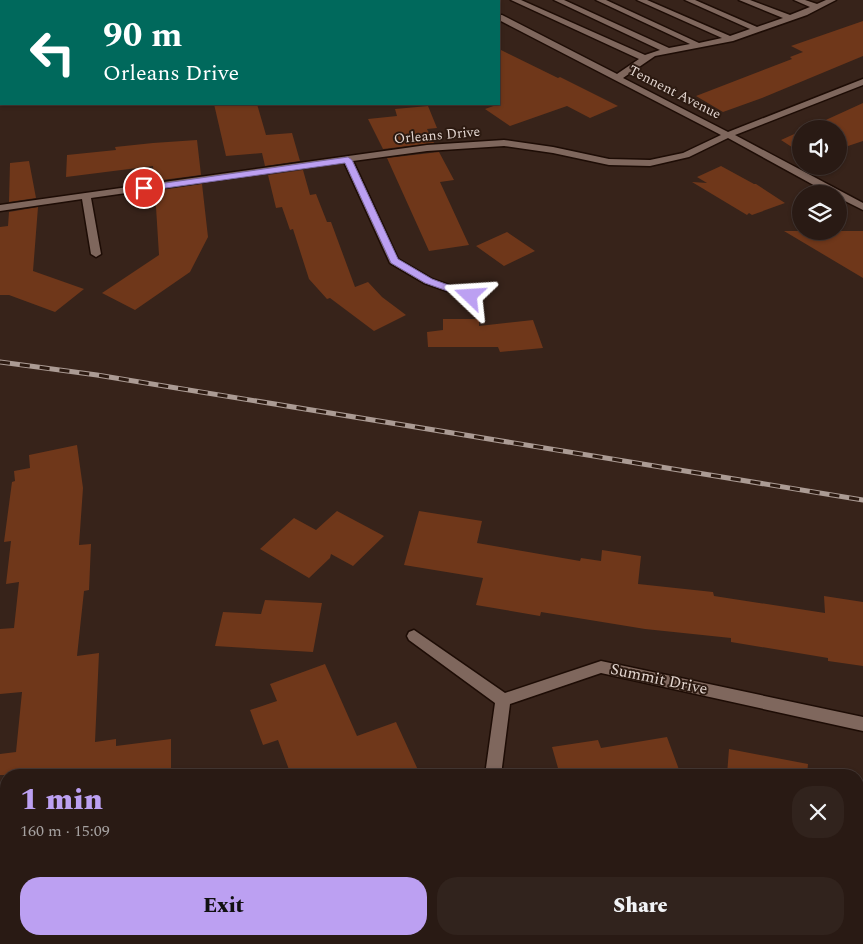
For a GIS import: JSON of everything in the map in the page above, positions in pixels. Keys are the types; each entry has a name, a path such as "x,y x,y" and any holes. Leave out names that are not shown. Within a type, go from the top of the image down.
{"street":[{"path":"515,0 644,58"},
{"path":"558,0 668,51"},
{"path":"600,0 700,46"},
{"path":"641,0 730,39"},
{"path":"689,0 758,30"},
{"path":"743,0 790,18"},
{"path":"798,0 817,7"},
{"path":"617,78 644,58 668,51 730,39 790,18 832,0"},
{"name":"Tennent Avenue","path":"500,18 821,185"},
{"name":"Orleans Drive","path":"0,208 427,148 504,143 554,150 609,162 650,162 686,155 728,135 863,82"},
{"path":"348,160 394,261 428,281 470,296"},
{"path":"86,197 96,254"},
{"name":"Tennent Avenue","path":"847,199 863,207"},
{"path":"414,636 503,700 494,769"},
{"name":"Summit Drive","path":"503,700 601,667 863,724"}],"building":[{"path":"863,21 863,56 723,112 696,96 792,59 790,57 803,52 791,46"},
{"path":"500,49 618,106 590,118 567,106 510,126 485,109 500,105"},
{"path":"863,103 863,141 847,146 847,120 826,120"},
{"path":"214,105 257,105 266,135 292,133 300,161 265,166 262,153 226,156"},
{"path":"428,106 437,128 427,129 434,143 383,149 368,119 397,116 395,109"},
{"path":"792,135 792,147 781,140"},
{"path":"197,140 201,175 154,181 153,166 66,177 67,155 116,150 115,147"},
{"path":"439,152 454,180 440,182 469,245 429,251 387,158"},
{"path":"29,161 36,198 9,202 10,163"},
{"path":"721,166 756,184 785,203 752,215 749,213 747,215 692,182 707,183 697,177"},
{"path":"303,170 310,195 316,194 327,222 331,222 355,287 368,282 382,297 406,315 374,331 330,298 327,299 309,279 293,229 290,230 282,207 276,208 268,175"},
{"path":"202,184 208,237 190,272 135,310 102,293 159,255 155,191"},
{"path":"38,207 33,271 84,289 55,312 9,295 0,295 0,227 8,226 9,212"},
{"path":"784,231 792,231 792,236"},
{"path":"847,231 863,231 863,278 799,240 847,240"},
{"path":"507,232 535,251 504,266 476,246"},
{"path":"443,319 479,319 479,326 533,320 543,348 500,352 498,347 428,347 427,332 443,330"},
{"path":"77,445 83,488 79,545 91,544 89,590 84,591 77,656 99,653 95,742 116,739 116,746 171,739 171,769 0,769 0,754 16,752 22,692 0,694 0,629 14,628 19,582 6,584 11,541 4,542 12,482 15,481 14,471 30,468 29,455"},
{"path":"337,511 384,536 353,566 331,554 330,558 309,578 260,549 294,518 316,530"},
{"path":"419,511 482,521 477,543 580,561 581,558 601,561 602,550 641,556 638,584 713,592 714,596 825,613 824,596 863,602 863,666 828,661 828,658 731,642 731,638 645,629 541,612 540,616 476,605 483,578 404,565"},
{"path":"265,600 322,603 313,652 215,646 223,612 261,614"},
{"path":"325,664 357,736 396,722 418,769 289,769 278,740 263,745 250,710 277,701 270,684"},
{"path":"667,737 679,769 558,769 552,747 598,740 601,748"},
{"path":"729,749 808,764 808,769 727,769"}],"railway":[{"path":"0,362 97,375 863,500"}],"route":[{"path":"144,188 348,160 394,261 428,281 470,296"}]}
